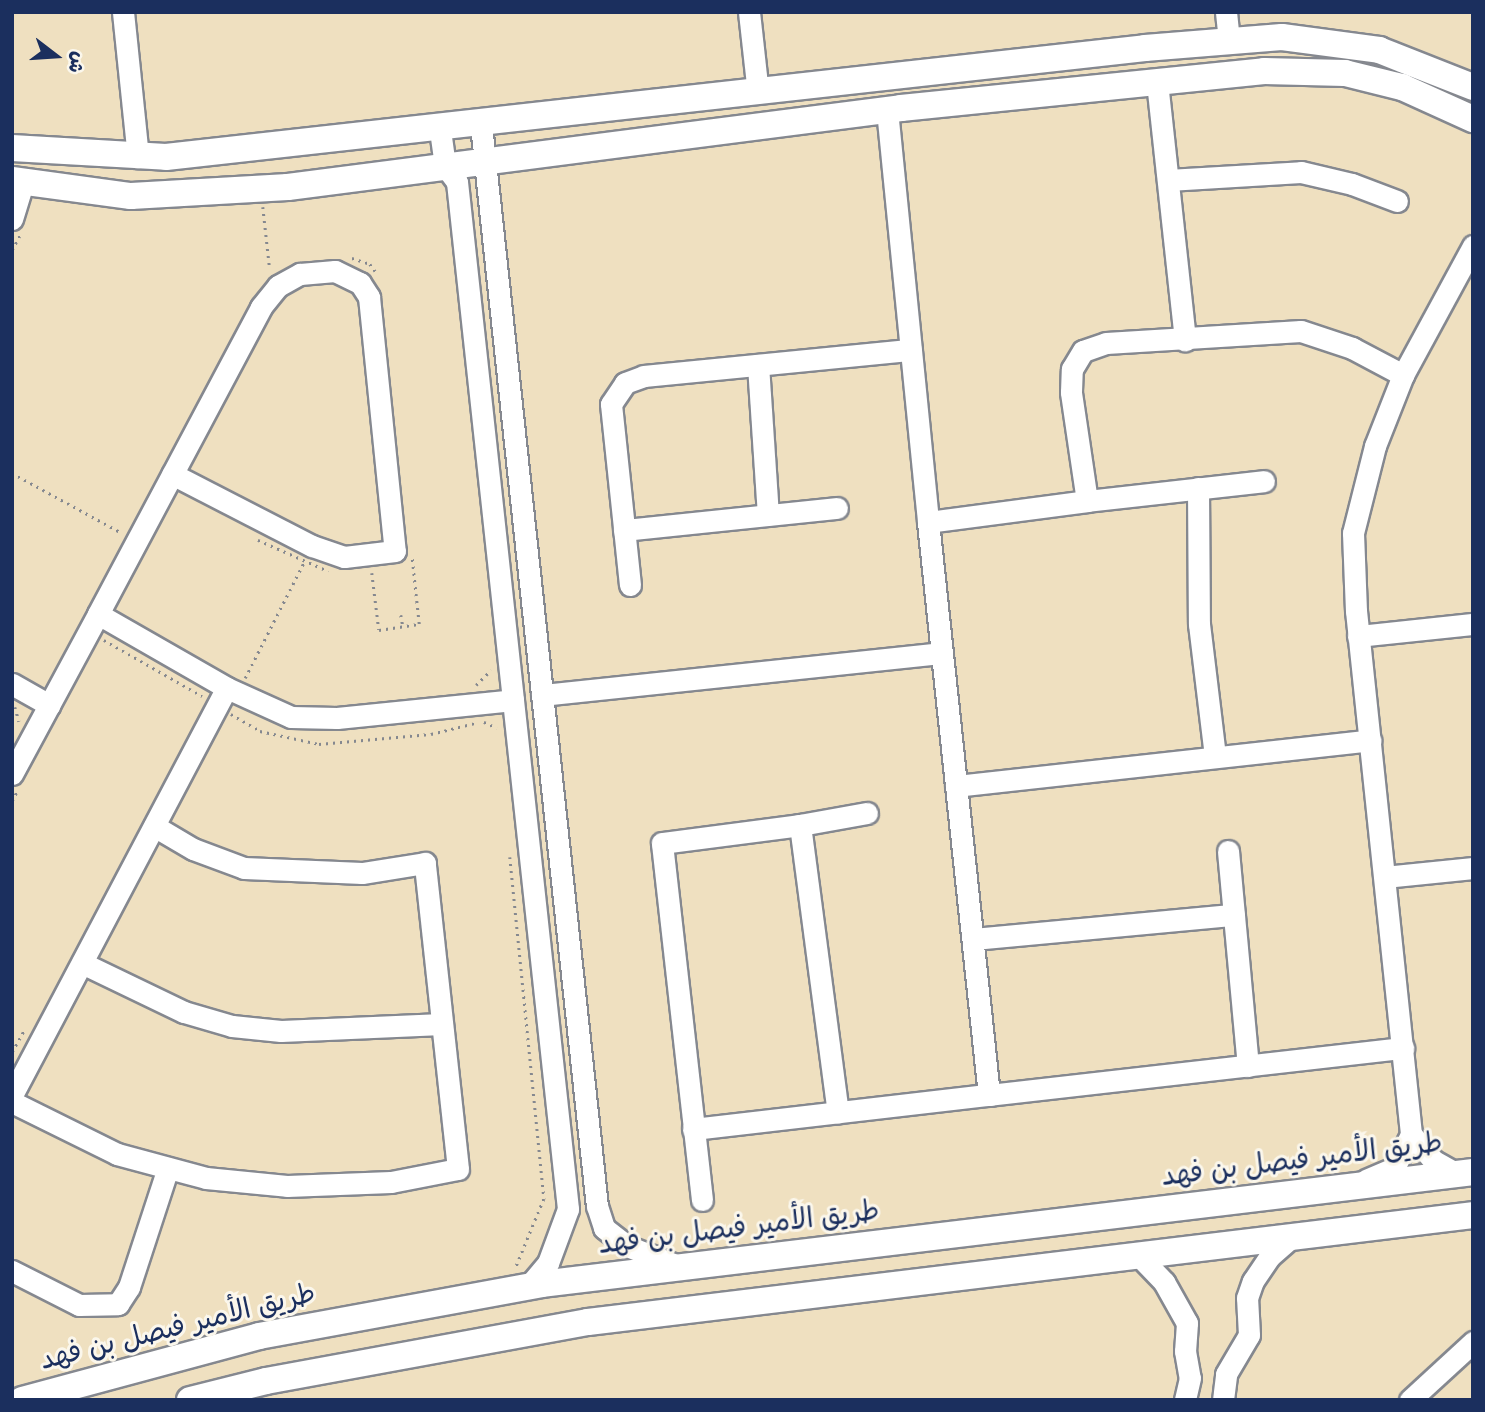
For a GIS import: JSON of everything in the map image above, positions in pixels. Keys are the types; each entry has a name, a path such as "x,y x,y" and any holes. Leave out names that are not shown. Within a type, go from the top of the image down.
{"main road":[{"path":"12,148 138,157 440,130 1282,37 1379,50 1473,87"},
{"path":"18,181 131,196 288,187 887,110 1264,71 1345,74 1402,87 1473,120"},
{"name":"طريق الأمير فيصل بن فهد","path":"22,1400 259,1336 527,1287 1465,1172"},
{"path":"190,1400 266,1381 588,1322 1473,1215"}],"street":[{"path":"123,12 138,157"},
{"path":"749,12 758,93"},
{"path":"1226,12 1229,41"},
{"path":"1157,82 1185,340"},
{"path":"887,110 989,1096"},
{"path":"481,125 597,1206 604,1228 627,1246 683,1268"},
{"path":"440,130 445,166 457,182 568,1209 548,1263 527,1287"},
{"path":"1168,180 1301,172 1352,184 1397,201"},
{"path":"12,219 18,181"},
{"path":"1355,1186 1394,1168 1411,1133 1358,636 1353,533 1374,446 1403,374 1473,246"},
{"path":"12,774 261,307 278,286 300,274 335,271 350,275 369,297 395,551 344,557 308,555 172,474"},
{"path":"1087,501 1071,392 1072,369 1083,351 1105,343 1185,340 1259,331 1301,331 1352,348 1403,374"},
{"path":"630,585 611,404 617,391 644,376 911,350"},
{"path":"758,365 768,515"},
{"path":"928,522 1264,481"},
{"path":"1198,488 1199,624 1215,757"},
{"path":"624,530 837,508"},
{"path":"93,623 291,718 337,718 513,700"},
{"path":"1358,636 1473,624"},
{"path":"542,695 942,653"},
{"path":"12,684 49,705"},
{"path":"12,1095 154,826 236,690"},
{"path":"956,786 1370,740"},
{"path":"702,1200 662,843 800,825 867,813"},
{"path":"800,825 838,1113"},
{"path":"12,1102 117,1154 206,1178 287,1186 391,1182 458,1169 425,863 362,873 244,868 193,849 154,826"},
{"path":"1228,851 1248,1066"},
{"path":"1385,877 1473,868"},
{"path":"973,939 1234,915"},
{"path":"82,963 184,1012 232,1026 281,1031 442,1024"},
{"path":"547,1013 560,1040 567,1097 576,1107 586,1103"},
{"path":"693,1129 1403,1048"},
{"path":"1411,1133 1434,1161 1465,1172"},
{"path":"12,1270 79,1305 118,1304 129,1287 168,1168"},
{"path":"1223,1400 1226,1374 1250,1335 1247,1298 1253,1281 1291,1238"},
{"path":"1140,1257 1164,1282 1187,1323 1185,1350 1190,1378 1185,1400"},
{"path":"1410,1400 1473,1342"},
{"path":"1426,1400 1473,1358"}],"path":[{"path":"262,197 271,273 280,267"},
{"path":"348,258 370,264 377,274"},
{"path":"12,473 123,534"},
{"path":"117,544 129,522"},
{"path":"253,537 308,555 331,572"},
{"path":"367,572 371,571 379,630 419,624 411,544"},
{"path":"93,623 236,690 308,555"},
{"path":"401,615 403,626"},
{"path":"462,686 476,685 492,667"},
{"path":"12,703 19,720 16,726"},
{"path":"479,720 498,730"}]}
